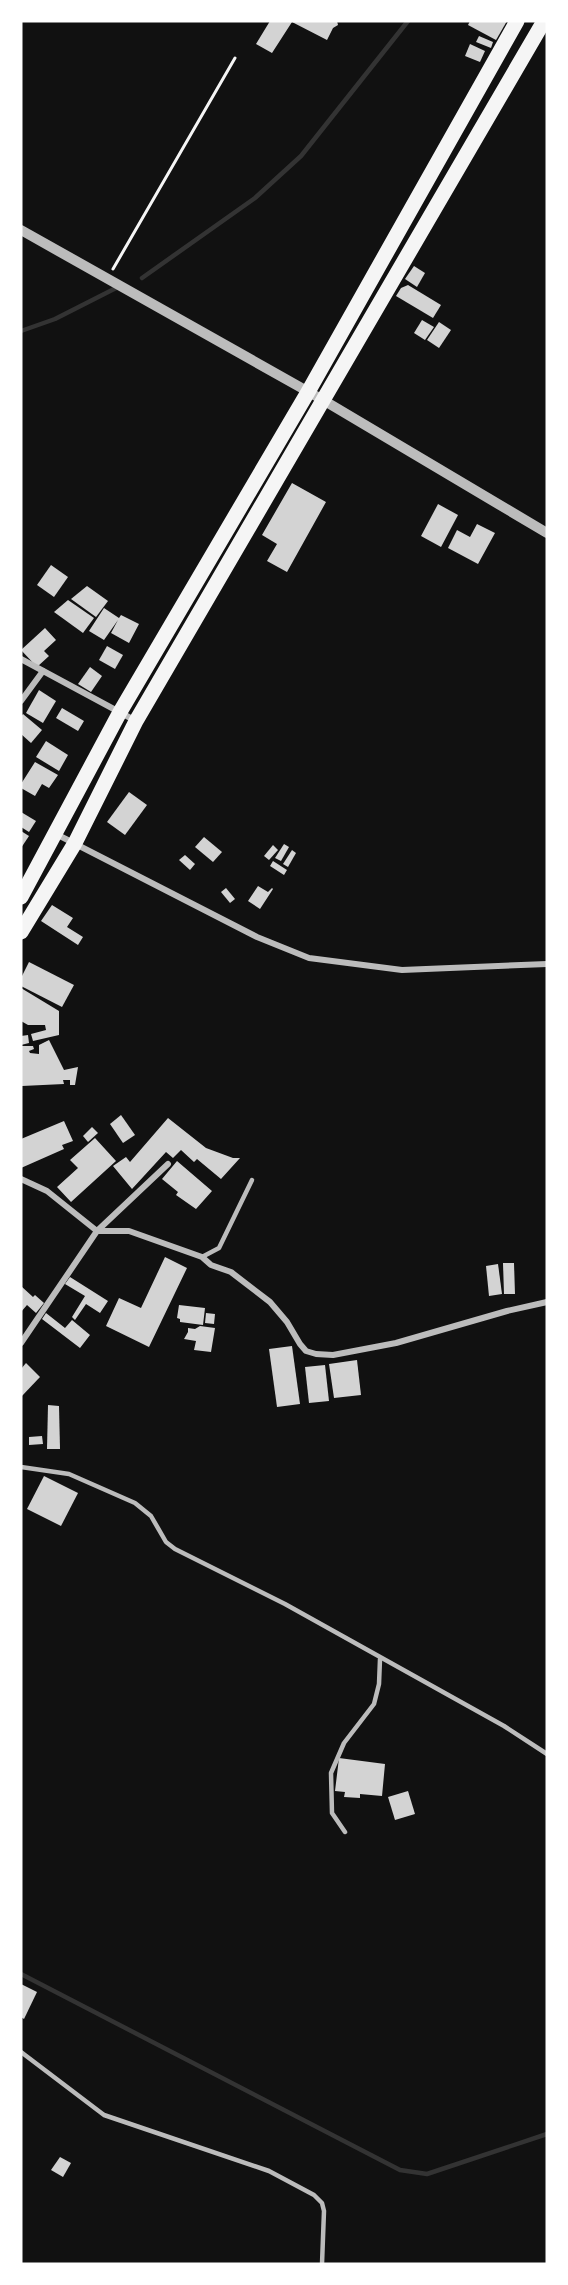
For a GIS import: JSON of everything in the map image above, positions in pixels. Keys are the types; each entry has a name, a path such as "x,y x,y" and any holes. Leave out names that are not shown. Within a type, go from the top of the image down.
{"main road":[{"path":"21,897 120,712 308,392 517,21"},
{"path":"21,932 75,843 136,721 544,21"}],"street":[{"path":"21,230 323,400 547,533"},
{"path":"21,659 136,721"},
{"path":"21,701 43,671"},
{"path":"56,834 138,878 258,937 309,958 402,970 547,964"},
{"path":"21,1343 97,1231 168,1164"},
{"path":"21,1179 47,1191 97,1231 129,1231 202,1257 211,1265 231,1272 270,1302 306,1351 316,1354 333,1356 396,1344 507,1311 547,1302"}],"lane":[{"path":"202,1257 219,1248 252,1180"},
{"path":"21,1467 69,1474 135,1503 151,1516 166,1542 176,1549 285,1604 380,1659 504,1726 547,1754"},
{"path":"345,1833 332,1813 332,1773 344,1743 374,1704 379,1684 380,1659"},
{"path":"21,2052 104,2115 269,2171 314,2195 322,2203 324,2211 322,2264"}],"path":[{"path":"108,279 235,58"}],"building":[{"path":"270,21 337,21 338,25 333,28 327,40 292,22 272,53 256,44"},
{"path":"470,21 507,21 496,40 468,25"},
{"path":"479,36 493,42 491,48 476,42"},
{"path":"470,44 485,51 480,62 465,56"},
{"path":"414,266 425,273 417,287 405,279"},
{"path":"408,285 441,305 433,318 396,296 401,288"},
{"path":"422,320 434,327 425,340 414,333"},
{"path":"439,322 451,330 439,348 427,340"},
{"path":"292,483 326,502 287,572 267,561 277,544 262,535"},
{"path":"438,504 458,515 441,547 421,536"},
{"path":"477,524 495,533 478,564 448,548 457,530 470,537"},
{"path":"51,565 68,577 54,597 37,585"},
{"path":"87,586 108,601 96,617 71,599"},
{"path":"68,600 94,618 83,633 54,612"},
{"path":"104,608 119,618 121,615 139,624 129,643 111,633 118,620 104,640 89,631"},
{"path":"45,628 56,640 44,651 49,656 37,667 21,650"},
{"path":"107,646 123,655 115,669 99,660"},
{"path":"90,667 102,676 91,692 78,684"},
{"path":"39,690 56,701 43,723 26,713"},
{"path":"62,708 84,721 78,731 56,718"},
{"path":"23,714 42,730 31,743 21,734"},
{"path":"46,741 68,755 59,771 36,757"},
{"path":"35,762 58,775 49,788 42,784 35,796 21,788 21,784"},
{"path":"129,792 147,805 125,835 107,822"},
{"path":"21,812 36,821 29,832 21,827"},
{"path":"21,831 29,836 21,848"},
{"path":"204,837 222,852 213,862 195,847"},
{"path":"284,844 289,847 281,861 275,858"},
{"path":"273,845 278,850 269,860 264,856"},
{"path":"292,850 296,853 288,867 283,864"},
{"path":"185,855 195,864 190,870 179,860"},
{"path":"273,861 287,870 284,875 270,866"},
{"path":"258,886 268,892 273,889 260,909 248,901"},
{"path":"226,888 235,899 230,903 221,892"},
{"path":"52,905 73,918 67,927 83,937 78,945 41,921"},
{"path":"29,962 74,985 62,1007 21,986 21,978"},
{"path":"21,988 59,1011 59,1035 33,1041 31,1034 46,1030 45,1025 28,1025 21,1021"},
{"path":"28,1035 29,1043 21,1045 21,1036"},
{"path":"49,1040 64,1070 78,1067 75,1085 70,1085 70,1080 63,1080 64,1084 22,1086 21,1046 33,1046 34,1049 29,1051 30,1053 39,1054 39,1045"},
{"path":"121,1115 135,1135 123,1143 110,1124"},
{"path":"168,1118 206,1148 233,1158 240,1158 221,1179 197,1159 194,1162 181,1150 173,1158 166,1152 132,1189 113,1166 126,1157 130,1162"},
{"path":"64,1121 73,1141 62,1145 64,1149 21,1168 21,1139"},
{"path":"92,1127 98,1133 88,1142 83,1136"},
{"path":"95,1138 116,1161 71,1202 57,1187 78,1168 70,1160"},
{"path":"177,1161 212,1191 196,1209 176,1195 178,1192 162,1179"},
{"path":"165,1257 187,1268 149,1347 106,1326 119,1298 141,1308"},
{"path":"503,1263 514,1263 515,1294 504,1294"},
{"path":"498,1264 502,1294 489,1296 486,1266"},
{"path":"70,1277 108,1301 100,1313 86,1304 75,1320 72,1317 85,1296 65,1284"},
{"path":"21,1286 44,1303 36,1313 27,1305 21,1312"},
{"path":"179,1305 205,1308 203,1325 180,1322 177,1318"},
{"path":"46,1313 65,1328 72,1320 90,1335 80,1348 42,1319"},
{"path":"206,1313 215,1314 214,1324 205,1323"},
{"path":"200,1326 215,1328 211,1352 194,1350 196,1341 184,1339 188,1328 195,1329"},
{"path":"292,1346 300,1404 277,1407 269,1349"},
{"path":"357,1360 361,1395 334,1398 329,1364"},
{"path":"26,1363 40,1377 21,1397 21,1369"},
{"path":"325,1365 329,1401 309,1403 305,1367"},
{"path":"48,1405 59,1406 60,1449 47,1449"},
{"path":"42,1436 43,1444 29,1445 29,1437"},
{"path":"44,1476 78,1493 61,1526 27,1509"},
{"path":"339,1758 385,1764 382,1796 360,1794 360,1798 344,1797 345,1792 335,1791"},
{"path":"408,1791 415,1814 395,1820 388,1797"},
{"path":"21,1984 37,1992 24,2019 21,2017"},
{"path":"60,2157 71,2163 63,2177 51,2170"}],"waterway":[{"path":"142,278 255,198 301,156 408,21"},
{"path":"21,331 55,319 118,287"},
{"path":"21,1974 400,2170 427,2174 547,2134"}]}
